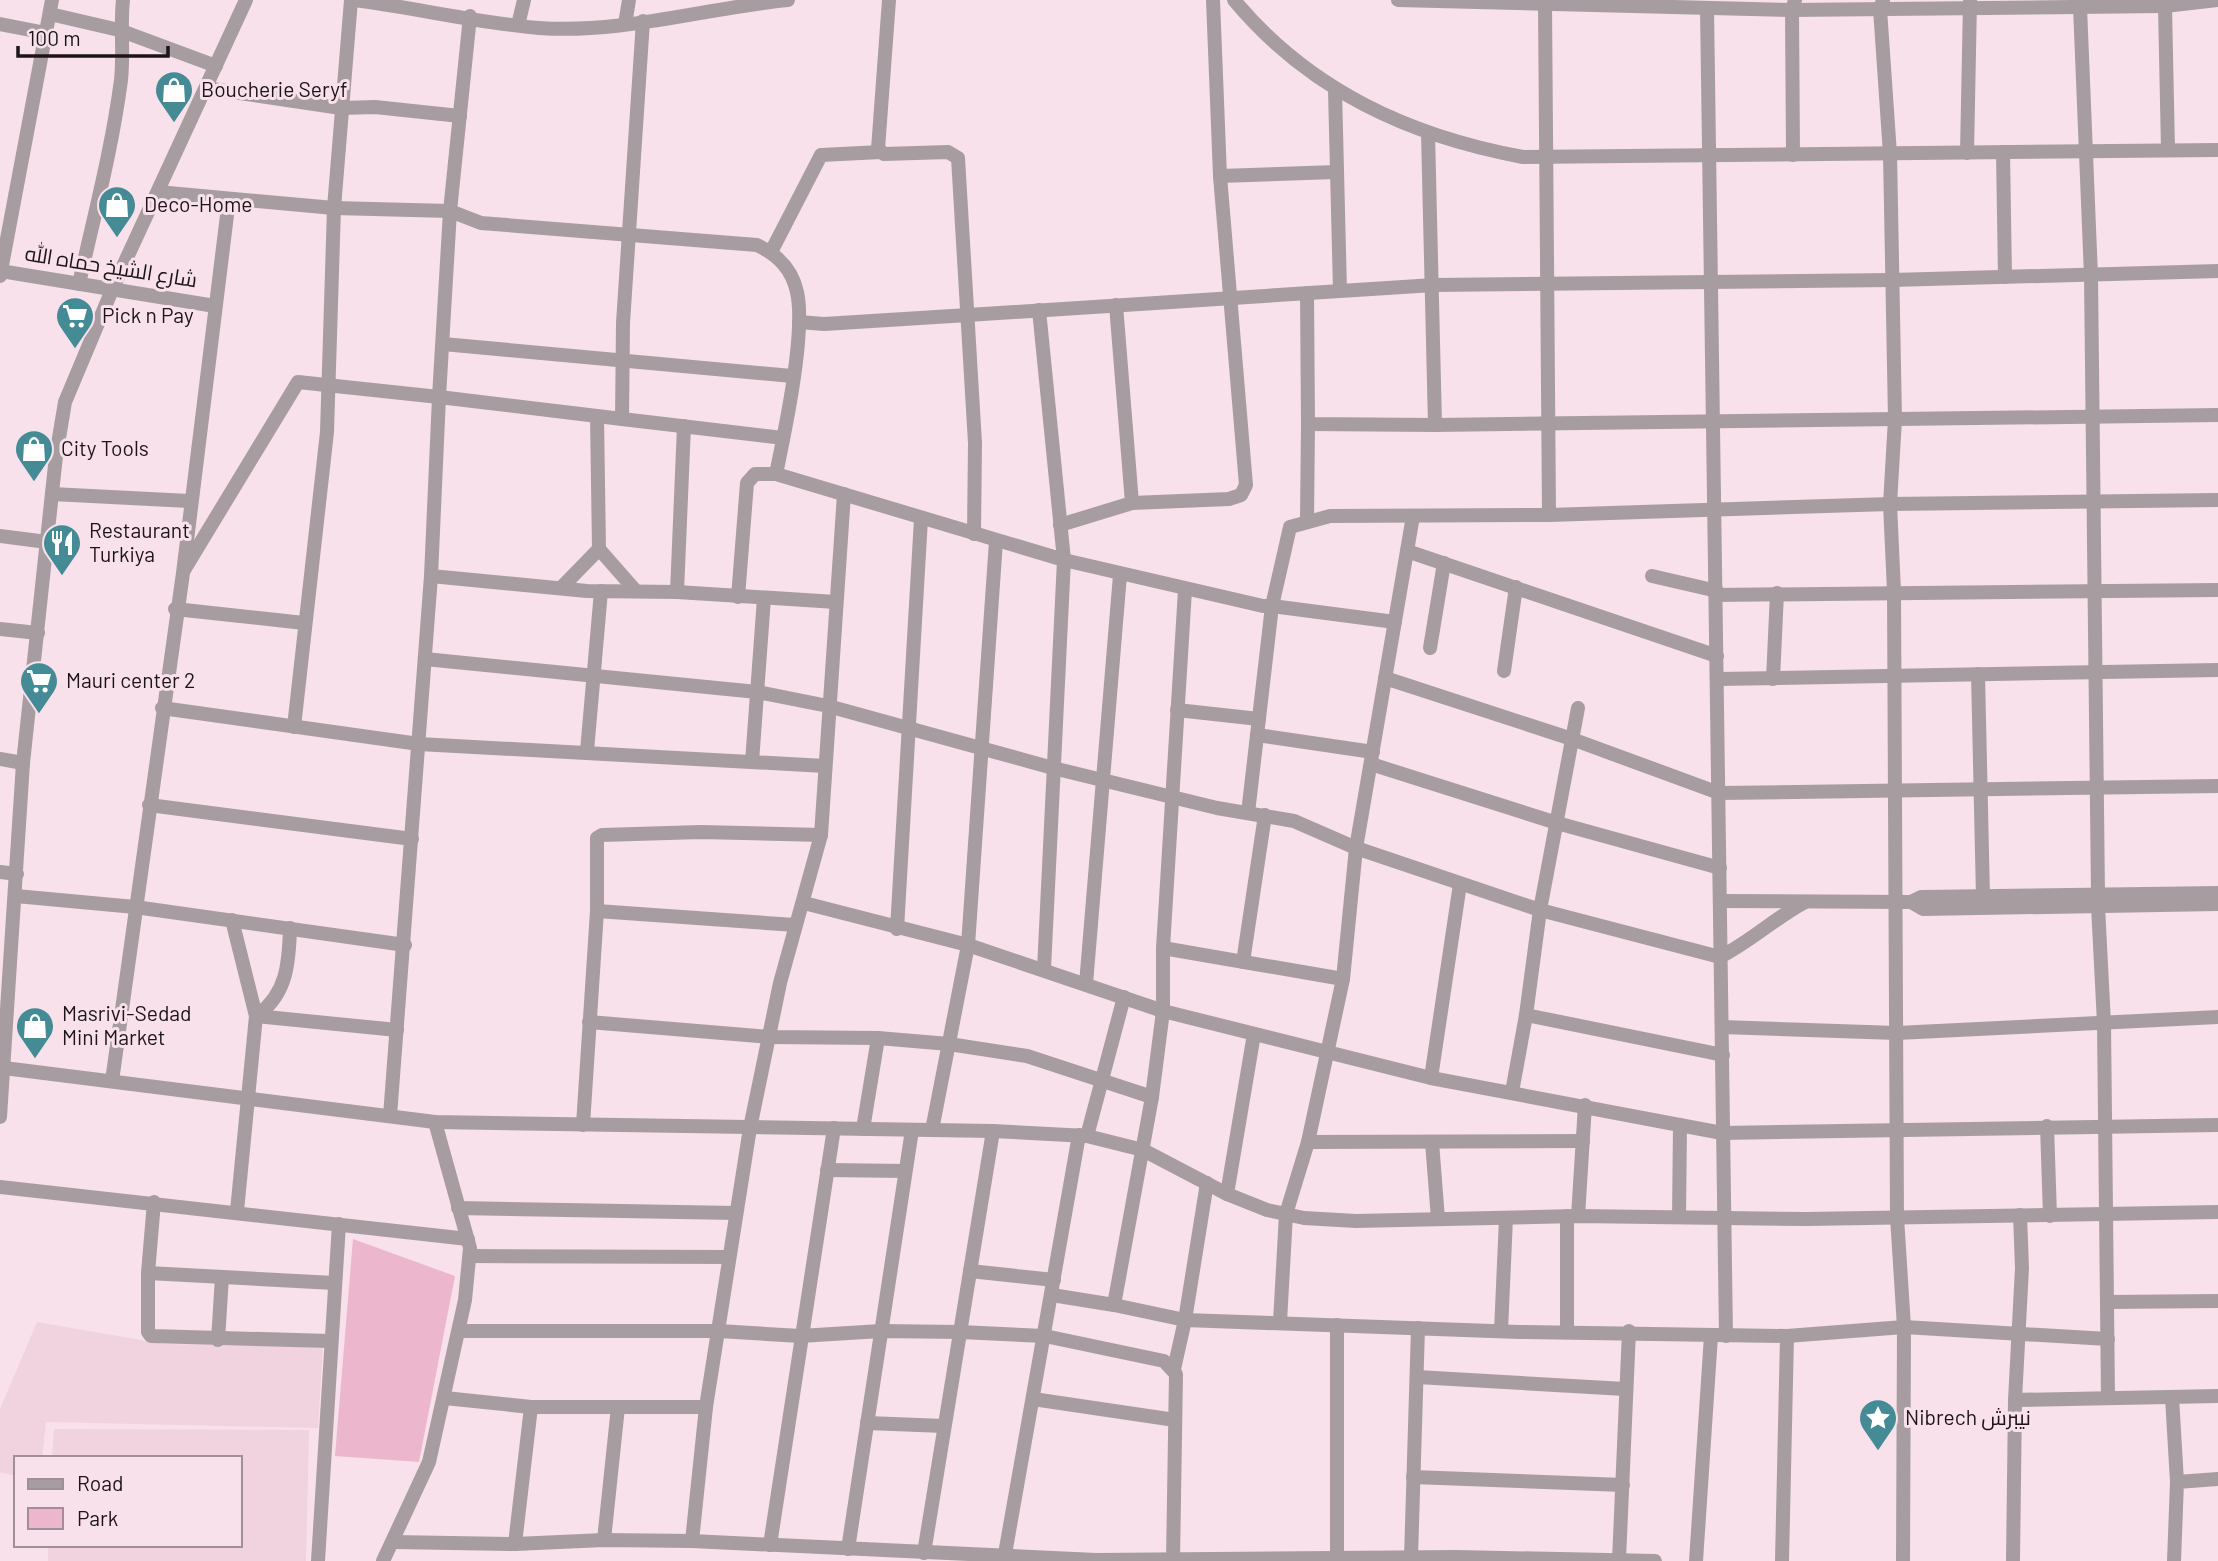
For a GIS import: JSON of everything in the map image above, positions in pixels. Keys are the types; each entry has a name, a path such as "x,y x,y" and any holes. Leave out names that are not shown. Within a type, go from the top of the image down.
{"street":[{"path":"79,284 117,112 123,55 119,30 123,0"},
{"path":"0,1116 23,763 52,494 65,402 112,290 246,0"},
{"path":"294,727 327,432 334,208 341,107 353,0 540,28 625,24 728,3 788,0"},
{"path":"518,25 524,0"},
{"path":"625,24 629,0"},
{"path":"881,152 878,149 889,0"},
{"path":"1060,525 1132,503 1229,499 1241,495 1246,485 1220,176 1213,0"},
{"path":"1234,0 1270,41 1335,90 1392,120 1496,152 1546,159 2218,149"},
{"path":"1398,0 1545,4 1970,4 2080,7 2165,6 2218,1"},
{"path":"1545,4 1549,515"},
{"path":"1967,153 1970,4"},
{"path":"1696,1561 1718,1336 1724,1218 1710,156 1716,5"},
{"path":"1793,5 1793,155"},
{"path":"1881,5 1890,154 1895,419 1890,504 1894,591 1897,1217 1904,1327 1903,1561"},
{"path":"2165,6 2168,150"},
{"path":"0,272 51,7 216,66"},
{"path":"2080,7 2091,276 2098,900 2104,1023 2108,1398"},
{"path":"390,1116 431,576 450,211 470,16"},
{"path":"622,419 625,271 631,235 643,21"},
{"path":"0,24 46,33"},
{"path":"206,88 341,107 375,107 460,116"},
{"path":"1335,90 1340,291"},
{"path":"1428,133 1434,285 1435,425"},
{"path":"771,252 821,155 948,152 958,158 975,443 974,534"},
{"path":"2003,152 2005,277"},
{"path":"1220,176 1336,172"},
{"path":"158,192 334,208 450,211 481,223 745,242 771,252 791,274 797,293 799,322 776,474"},
{"path":"112,1080 175,609 183,572 189,501 229,199"},
{"path":"799,322 824,324 968,316 1434,285 1892,280 2218,271"},
{"name":"شارع الشيخ حماه الله","path":"0,272 215,306"},
{"path":"1307,293 1307,520"},
{"path":"1116,305 1132,503"},
{"path":"1040,310 1064,560 1044,969"},
{"path":"443,344 792,376"},
{"path":"183,572 298,382 328,383 783,438"},
{"path":"1308,424 1549,424 2218,415"},
{"path":"597,416 599,549 635,590"},
{"path":"677,592 684,426"},
{"path":"738,597 749,477 755,474 776,474 921,519 1120,575 1272,606 1395,622"},
{"path":"52,494 189,501"},
{"path":"692,1541 706,1407 750,1128 795,925 804,903 821,835 844,494"},
{"path":"1248,814 1272,606 1286,534 1290,527 1307,520 1330,516 1549,515 1890,504 2218,500"},
{"path":"1280,1322 1286,1214 1308,1142 1343,979 1356,848 1413,516"},
{"path":"897,929 921,519"},
{"path":"0,536 47,542"},
{"path":"932,1130 968,945 984,749 996,541"},
{"path":"562,587 599,549"},
{"path":"1407,551 1717,656"},
{"path":"1430,648 1444,563"},
{"path":"1086,984 1120,575"},
{"path":"431,576 601,591 635,590 836,602"},
{"path":"1652,576 1716,593 2218,590"},
{"path":"1504,671 1516,587"},
{"path":"1114,1305 1152,1097 1163,1011 1163,948 1185,590"},
{"path":"587,751 601,591"},
{"path":"1773,679 1777,593"},
{"path":"752,762 764,598"},
{"path":"175,609 304,623"},
{"path":"0,629 38,633"},
{"path":"425,659 757,692 828,706 907,730 1053,768 1248,814 1294,821 1356,848 1541,910 1720,957 1744,945 1775,919 1805,901"},
{"path":"1718,679 2218,670"},
{"path":"1978,674 1983,897"},
{"path":"1385,678 1572,739 1719,793 2218,786"},
{"path":"162,708 419,744 587,751 825,766"},
{"path":"1512,1092 1541,910 1578,708"},
{"path":"1177,710 1259,719"},
{"path":"1257,735 1372,758 1557,823 1720,868"},
{"path":"0,760 23,763"},
{"path":"149,805 412,839"},
{"path":"1243,962 1265,816"},
{"path":"583,1125 597,911 595,845 602,835 701,832 821,835"},
{"path":"0,872 17,874"},
{"path":"1431,1078 1460,884"},
{"path":"1911,902 1923,909 2218,893"},
{"path":"16,896 135,907 405,945"},
{"path":"1721,901 1911,902 1921,897 1983,897 2218,904"},
{"path":"804,903 897,929 968,945 1163,1011 1328,1053 1431,1078 1723,1133 1897,1128 2218,1125"},
{"path":"597,911 795,925"},
{"path":"232,920 256,1016 237,1211"},
{"path":"256,1016 272,1003 285,978 290,928"},
{"path":"1163,948 1343,979"},
{"path":"1006,1553 1083,1135 1102,1083 1124,997"},
{"path":"1526,1015 1723,1055"},
{"path":"256,1016 397,1030"},
{"path":"1722,1027 1897,1033 2218,1017"},
{"path":"589,1022 771,1037 878,1038 949,1044 1027,1056 1102,1083 1152,1097"},
{"path":"1227,1194 1254,1034"},
{"path":"863,1129 878,1038"},
{"path":"4,1068 435,1122 912,1129 1083,1135 1143,1150 1227,1194 1286,1214 1356,1220 1573,1216 2050,1216 2218,1212"},
{"path":"1567,1332 1573,1216 1585,1105"},
{"path":"383,1561 426,1469 459,1331 470,1256 468,1239 435,1122"},
{"path":"1678,1217 1680,1125"},
{"path":"2047,1126 2050,1216"},
{"path":"770,1545 834,1128"},
{"path":"848,1549 912,1129"},
{"path":"924,1553 993,1131"},
{"path":"1308,1142 1583,1141"},
{"path":"1432,1142 1438,1219"},
{"path":"827,1170 905,1171"},
{"path":"1173,1561 1174,1369 1208,1183"},
{"path":"0,1186 468,1239"},
{"path":"154,1202 148,1273 148,1332 151,1336 218,1340 330,1341"},
{"path":"458,1208 736,1213"},
{"path":"2012,1561 2015,1400 2022,1268 2020,1215"},
{"path":"1501,1331 1506,1218"},
{"path":"318,1561 339,1224"},
{"path":"470,1256 729,1257"},
{"path":"970,1271 1053,1287 1114,1305 1185,1320 1501,1331 1629,1331 1718,1336 1787,1336 1904,1327 2108,1339"},
{"path":"148,1273 334,1283"},
{"path":"218,1340 222,1277"},
{"path":"2107,1302 2218,1301"},
{"path":"1337,1325 1337,1559"},
{"path":"1411,1558 1418,1328"},
{"path":"459,1331 719,1331 800,1336 881,1331 1045,1336 1164,1361 1174,1369"},
{"path":"1619,1560 1629,1331"},
{"path":"1782,1561 1787,1336"},
{"path":"1417,1377 1625,1388"},
{"path":"2015,1400 2218,1396"},
{"path":"2172,1397 2177,1482 2174,1561"},
{"path":"445,1398 531,1407 706,1407"},
{"path":"1033,1399 1175,1420"},
{"path":"515,1544 531,1407"},
{"path":"604,1540 618,1407"},
{"path":"867,1423 944,1426"},
{"path":"1413,1477 1623,1485"},
{"path":"2177,1482 2218,1479"},
{"path":"393,1542 515,1544 604,1540 692,1541 924,1553 1006,1553 1096,1560 1411,1558 1655,1561"}],"shaded area":[{"path":"37,1322 164,1344 323,1346 318,1428 46,1422 42,1456 14,1456 14,1476 0,1472 0,1409"},
{"path":"54,1429 309,1430 306,1561 48,1561 48,1547 242,1547 242,1456 52,1456"}],"green space":[{"path":"353,1239 455,1276 419,1462 335,1456"}],"place":[{"name":"Boucherie Seryf","path":"174,124"},
{"name":"Deco-Home","path":"117,239"},
{"name":"Pick n Pay","path":"75,350"},
{"name":"City Tools","path":"34,483"},
{"name":"Restaurant Turkiya","path":"62,577"},
{"name":"Mauri center 2","path":"39,715"},
{"name":"Masrivi-Sedad Mini Market","path":"35,1060"},
{"name":"Nibrech نيبرش","path":"1878,1452"}]}
